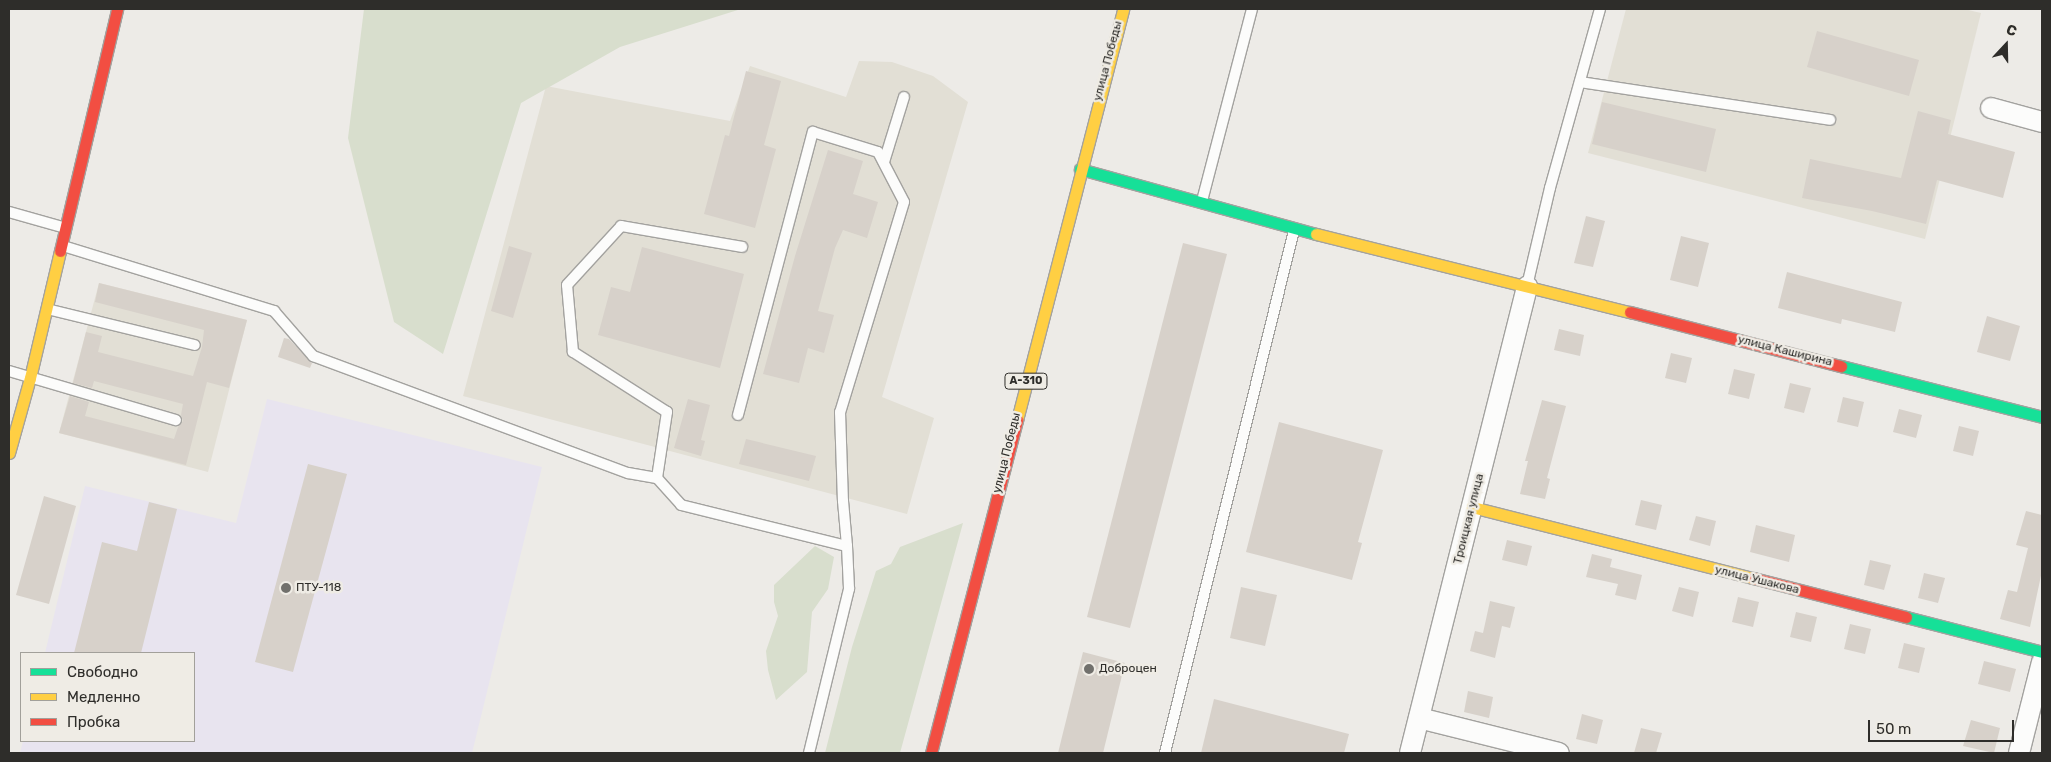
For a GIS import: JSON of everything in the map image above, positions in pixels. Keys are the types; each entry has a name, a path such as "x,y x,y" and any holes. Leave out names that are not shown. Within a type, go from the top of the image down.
{"main road":[{"path":"9,452 21,394 30,378 117,9"},
{"name":"улица Победы","path":"931,753 1080,169 1123,9"},
{"name":"улица Каширина","path":"1080,169 1294,229 1528,286 2042,417"},
{"name":"улица Ушакова","path":"1472,507 2042,652"}],"street":[{"path":"1991,108 2042,122"},
{"name":"Троицкая улица","path":"1410,753 1528,286"},
{"path":"2019,753 2042,662"},
{"path":"1419,718 1559,753"}],"lane":[{"path":"1201,203 1252,9"},
{"path":"1528,286 1550,188 1600,9"},
{"path":"1580,82 1830,120"},
{"path":"884,162 904,97"},
{"path":"738,415 813,132 878,152 904,202 840,412 849,589 809,753"},
{"path":"9,212 66,228"},
{"path":"657,478 667,412 573,352 567,284 621,226 742,247"},
{"path":"1165,753 1294,229"},
{"path":"62,246 274,311 313,356 628,472 657,478 681,505 847,546"},
{"path":"46,309 195,345"},
{"path":"9,371 176,420"}],"shaded area":[{"path":"1626,9 1964,9 1981,13 1925,239 1588,153"},
{"path":"859,61 892,62 933,76 968,102 882,397 934,418 907,514 463,396 546,86 730,121 750,66 846,97"},
{"path":"99,283 247,320 208,472 59,433"},
{"name":"ПТУ-118","path":"267,399 542,467 472,753 20,753 23,742 195,742 195,652 45,652 85,486 236,523"}],"green space":[{"path":"364,9 741,9 620,47 521,103 443,354 394,322 348,138"},
{"path":"963,523 900,753 825,753 852,647 876,571 891,564 900,547"},
{"path":"815,546 834,557 828,589 812,612 807,672 776,700 768,670 766,651 778,616 774,602 774,585"}],"building":[{"path":"1817,31 1919,60 1909,96 1807,67"},
{"path":"746,71 781,81 764,145 776,149 755,228 704,214 725,135 729,136"},
{"path":"1602,102 1716,129 1706,172 1592,144"},
{"path":"1918,111 1951,120 1948,134 2015,152 2003,198 1937,180 1926,224 1872,211 1802,198 1810,159 1901,178"},
{"path":"828,150 863,161 853,194 878,202 867,238 843,230 835,248 818,311 834,315 824,353 808,348 799,383 763,374 795,256"},
{"path":"1586,216 1605,221 1593,267 1574,263"},
{"path":"1681,236 1709,243 1698,287 1670,280"},
{"path":"1183,243 1227,254 1130,628 1087,617"},
{"path":"509,246 532,253 513,318 491,311"},
{"path":"642,247 744,274 720,368 598,335 611,287 630,292"},
{"path":"1787,272 1902,302 1895,332 1842,319 1841,324 1778,308"},
{"path":"99,283 247,320 229,388 207,382 186,465 59,433 70,396 89,402 85,416 174,439 178,427 183,421 181,415 183,404 94,381 92,388 73,383 86,332 102,336 98,352 193,376 202,347 204,330 95,302"},
{"path":"1987,316 2020,326 2010,361 1977,352"},
{"path":"1559,329 1584,335 1580,356 1554,350"},
{"path":"284,338 289,339 312,363 310,368 278,357"},
{"path":"1671,353 1692,358 1686,383 1665,378"},
{"path":"1734,369 1755,374 1749,399 1728,394"},
{"path":"1790,383 1811,388 1804,413 1784,408"},
{"path":"1843,397 1864,402 1858,427 1837,422"},
{"path":"688,399 710,405 701,440 705,441 701,456 674,448"},
{"path":"1542,400 1566,406 1547,478 1550,479 1545,499 1520,494 1528,461 1525,461"},
{"path":"1899,409 1922,415 1916,438 1893,432"},
{"path":"1279,422 1383,450 1358,542 1362,543 1352,580 1246,552"},
{"path":"1959,426 1979,431 1973,456 1953,451"},
{"path":"746,439 816,456 809,481 739,464"},
{"path":"308,464 347,474 293,672 255,662"},
{"path":"44,496 76,506 49,604 16,595"},
{"path":"1641,500 1662,505 1656,530 1635,525"},
{"path":"149,502 177,509 141,652 74,652 102,542 137,551"},
{"path":"2026,511 2042,515 2042,571 2030,627 2000,619 2008,590 2017,592 2028,548 2016,545"},
{"path":"1696,516 1716,521 1710,546 1689,540"},
{"path":"1756,525 1795,535 1789,562 1750,552"},
{"path":"1507,540 1532,546 1527,566 1502,560"},
{"path":"1592,554 1612,559 1610,567 1642,575 1636,600 1615,595 1618,584 1586,577"},
{"path":"1870,560 1891,565 1884,590 1864,585"},
{"path":"1924,573 1945,578 1938,603 1918,598"},
{"path":"1241,587 1277,595 1265,646 1230,638"},
{"path":"1679,587 1699,592 1693,617 1672,611"},
{"path":"1738,597 1759,602 1753,627 1732,622"},
{"path":"1490,601 1515,607 1510,628 1502,626 1495,658 1470,651 1475,631 1483,633"},
{"path":"1796,612 1817,617 1811,642 1790,637"},
{"path":"1850,624 1871,629 1865,654 1844,649"},
{"path":"1904,643 1925,648 1919,673 1898,668"},
{"path":"1083,652 1125,663 1103,753 1058,753"},
{"path":"1984,661 2016,669 2010,692 1978,684"},
{"path":"1468,691 1493,697 1489,718 1464,712"},
{"path":"1214,699 1349,734 1344,753 1201,753"},
{"path":"1582,714 1603,720 1597,744 1576,739"},
{"path":"1971,720 2000,728 1994,753 1963,746"},
{"path":"1641,728 1662,733 1656,753 1634,753"}],"traffic: fast":[{"path":"1080,169 1316,234"},
{"path":"1841,366 2042,417"},
{"path":"1906,617 2042,652"}],"traffic: slow":[{"path":"1017,420 1123,9"},
{"path":"1316,234 1630,312"},
{"path":"9,453 30,378 60,251"},
{"path":"1472,507 1753,578"}],"traffic: jam":[{"path":"60,251 117,9"},
{"path":"1630,312 1841,366"},
{"path":"931,753 1017,420"},
{"path":"1753,578 1906,617"}],"place":[{"name":"ПТУ-118","path":"286,588"},
{"name":"Доброцен","path":"1089,669"}]}
